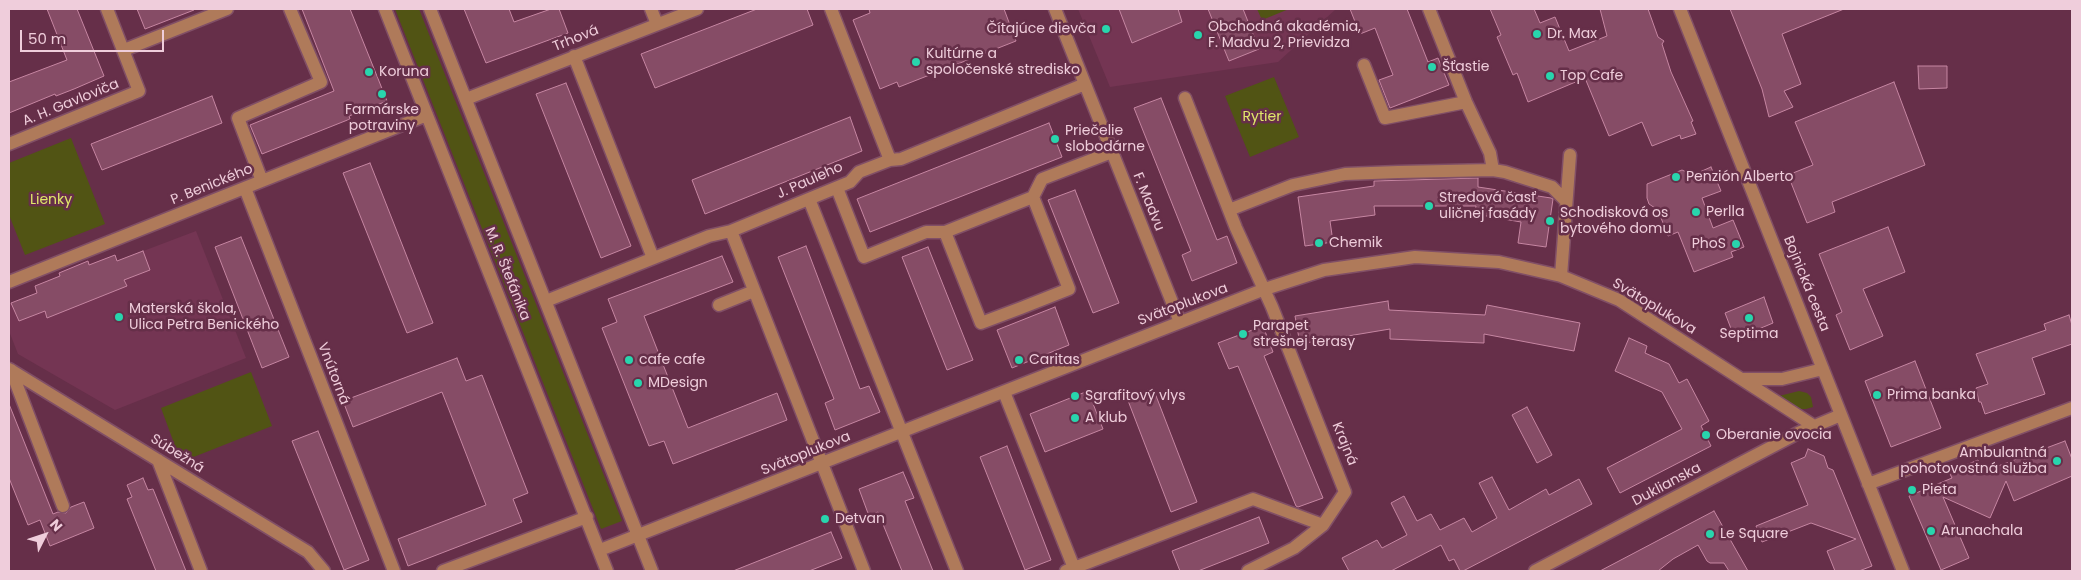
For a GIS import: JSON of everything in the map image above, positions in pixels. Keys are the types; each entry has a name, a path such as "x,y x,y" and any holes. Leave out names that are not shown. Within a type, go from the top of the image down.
{"street":[{"name":"A. H. Gavloviča","path":"9,144 139,91 107,9"},
{"path":"124,50 227,9"},
{"path":"262,181 238,118 320,82 290,9"},
{"name":"M. R. Štefánika","path":"385,9 607,571"},
{"name":"M. R. Štefánika","path":"430,9 652,571"},
{"path":"651,9 658,24"},
{"name":"Trhová","path":"466,99 697,9"},
{"path":"831,9 890,160"},
{"name":"F. Madvu","path":"1055,9 1180,322"},
{"path":"1429,9 1466,102 1490,153 1493,170"},
{"name":"Bojnická cesta","path":"1680,9 1903,571"},
{"path":"574,56 653,258"},
{"path":"1364,64 1385,118 1466,102"},
{"name":"J. Pauleho","path":"546,301 709,236 731,231 837,188 850,182 860,172 890,160 901,159 1086,84"},
{"name":"Krajná","path":"1185,98 1229,210 1264,289 1346,492 1323,525 1294,548 1248,571"},
{"name":"P. Benického","path":"9,282 427,115"},
{"path":"837,188 864,257 926,232 945,232 1033,197 1042,179 1112,152"},
{"path":"1561,276 1570,155"},
{"path":"1229,210 1293,185 1345,174 1493,170 1552,187 1566,201"},
{"name":"Vnútorná","path":"244,188 394,571"},
{"path":"945,232 981,324 1069,288 1033,197"},
{"path":"809,199 957,571"},
{"path":"731,231 864,571"},
{"name":"Svätoplukova","path":"638,536 1264,289 1324,270 1415,257 1499,262 1561,276 1619,300 1814,426"},
{"path":"719,305 754,291"},
{"path":"1741,380 1782,380 1823,369"},
{"path":"10,370 63,506"},
{"name":"Súbežná","path":"10,370 308,552 324,571"},
{"path":"1004,392 1070,570 1253,499 1323,525"},
{"path":"1868,484 2072,408"},
{"path":"1814,426 1841,415"},
{"name":"Duklianska","path":"1535,571 1814,426"},
{"path":"158,460 200,571"},
{"path":"443,571 587,517"},
{"path":"600,550 638,536"}],"shaded area":[{"name":"Obchodná akadémia, F. Madvu 2, Prievidza","path":"1078,9 1336,9 1278,62 1110,87"},
{"name":"Materská škola, Ulica Petra Benického","path":"196,231 246,358 115,410 18,354 9,331 9,304 37,293 35,286 60,276 59,273 88,261 90,264 115,255 117,261"}],"green space":[{"path":"395,9 419,9 622,521 601,529"},
{"path":"1257,9 1289,9 1262,20"},
{"name":"Rytier","path":"1274,77 1299,137 1250,157 1225,96"},
{"name":"Lienky","path":"71,138 105,224 25,255 9,215 9,163"},
{"path":"251,372 272,426 181,462 161,408"},
{"path":"1799,391 1807,393 1811,397 1813,407 1800,409 1779,396"}],"building":[{"path":"47,9 77,9 104,76 9,113 9,82 67,60"},
{"path":"137,9 194,9 194,10 145,29"},
{"path":"302,9 350,9 387,101 349,116 350,119 262,154 250,125 334,91"},
{"path":"464,9 509,9 514,22 551,9 559,9 568,33 486,63"},
{"path":"757,9 807,9 813,25 655,88 641,54"},
{"name":"Kultúrne a spoločenské stredisko","path":"869,9 1004,9 1016,41 899,87 897,82 880,89 853,20 870,13"},
{"path":"1119,9 1178,9 1182,22 1132,43"},
{"path":"1208,9 1243,9 1259,49 1229,61"},
{"path":"1350,9 1407,9 1428,62 1438,58 1449,85 1390,108 1379,80 1393,75 1375,28 1360,34"},
{"path":"1490,9 1534,9 1540,23 1555,17 1569,51 1607,36 1600,9 1648,9 1658,37 1664,41 1662,44 1671,72 1693,121 1691,122 1696,134 1681,139 1680,135 1652,146 1642,122 1609,136 1585,78 1528,102 1517,73 1513,75 1497,37 1501,35"},
{"path":"1730,9 1844,9 1782,34 1801,84 1784,91 1793,107 1769,117 1762,89"},
{"path":"1918,66 1947,66 1947,88 1919,89"},
{"path":"1894,82 1925,165 1832,202 1835,212 1807,223 1788,175 1813,165 1795,122"},
{"path":"566,83 631,246 601,258 536,94"},
{"path":"212,96 222,123 102,170 91,144"},
{"path":"1161,98 1217,240 1227,236 1237,263 1192,281 1182,255 1191,251 1134,108"},
{"path":"850,117 862,151 705,214 692,180"},
{"path":"1049,123 1062,157 870,232 857,199"},
{"path":"370,163 433,323 407,333 343,173"},
{"path":"1711,167 1721,191 1702,198 1713,228 1733,220 1744,247 1731,252 1733,257 1694,272 1678,232 1668,236 1658,210 1649,204 1647,184 1682,170 1693,175"},
{"path":"1478,178 1478,187 1553,199 1546,247 1518,243 1521,222 1475,214 1476,206 1374,206 1375,215 1330,221 1333,242 1305,246 1298,197 1374,186 1374,181"},
{"path":"1075,190 1119,303 1093,313 1048,200"},
{"path":"1888,227 1905,272 1863,289 1883,336 1850,350 1836,315 1842,312 1819,254"},
{"path":"241,237 289,357 262,368 215,247"},
{"path":"806,246 860,389 869,386 880,412 835,430 825,403 834,399 778,257"},
{"path":"928,247 973,360 947,370 902,257"},
{"path":"143,251 150,270 124,280 127,286 47,318 45,311 19,321 11,303 37,293 35,286 60,276 59,273 88,261 89,265 115,255 117,261"},
{"path":"722,256 733,282 644,316 688,428 777,393 787,420 673,464 664,441 649,446 602,328 617,322 608,299"},
{"name":"Septima","path":"1764,297 1773,323 1735,339 1725,313"},
{"path":"1388,301 1389,310 1485,315 1487,305 1580,323 1574,351 1484,334 1484,343 1390,339 1390,329 1300,344 1295,316"},
{"path":"1055,307 1069,345 1012,368 997,330"},
{"path":"2069,315 2072,325 2072,344 2032,358 2045,394 1985,414 1981,402 1979,402 1976,388 1988,384 1976,354 2046,330 2044,324"},
{"path":"1263,326 1273,352 1264,356 1323,498 1298,507 1238,366 1229,369 1218,343"},
{"path":"1629,338 1647,346 1645,353 1669,364 1679,383 1687,379 1709,421 1701,426 1711,446 1620,493 1607,468 1682,429 1662,392 1615,371"},
{"path":"457,358 466,381 482,375 528,493 513,499 522,522 408,566 398,539 486,505 442,392 353,427 343,401"},
{"path":"1915,361 1941,428 1891,447 1865,381"},
{"path":"1153,388 1197,502 1171,512 1127,398"},
{"path":"1088,391 1103,429 1045,452 1030,414"},
{"path":"9,404 53,514 58,512 66,513 71,507 84,502 94,528 50,546 40,520 28,525 9,478"},
{"path":"1527,407 1552,455 1537,463 1512,415"},
{"path":"318,431 369,560 344,570 292,441"},
{"path":"2065,441 2072,459 2072,476 2014,501 2006,481 1990,518 1943,497 1969,558 1941,570 1909,496 1952,478 1949,472 1978,460 1982,472"},
{"path":"1007,446 1051,560 1025,570 980,457"},
{"path":"1808,449 1824,456 1828,468 1833,470 1872,566 1859,571 1835,571 1827,551 1856,539 1811,523 1762,542 1756,526 1808,505 1791,463 1805,457"},
{"path":"903,472 914,498 905,501 933,571 902,571 878,512 869,516 859,489"},
{"path":"1492,477 1509,510 1546,489 1549,495 1579,479 1592,504 1463,571 1460,571 1454,559 1449,561 1441,545 1391,571 1349,571 1342,558 1377,540 1382,548 1407,535 1391,503 1404,496 1417,521 1431,514 1440,530 1464,518 1472,532 1497,518 1479,483"},
{"path":"143,478 148,490 153,489 186,571 156,571 127,499 132,497 127,485"},
{"path":"1714,511 1748,571 1729,571 1724,563 1710,563 1698,545 1673,559 1658,571 1600,571"},
{"path":"1259,517 1269,543 1198,571 1180,571 1172,551"},
{"path":"831,532 842,558 809,571 733,571"}],"place":[{"name":"Čítajúce dievča","path":"1106,29"},
{"name":"Dr. Max","path":"1537,34"},
{"name":"Obchodná akadémia, F. Madvu 2, Prievidza","path":"1198,35"},
{"name":"Kultúrne a spoločenské stredisko","path":"916,62"},
{"name":"Šťastie","path":"1432,67"},
{"name":"Koruna","path":"369,72"},
{"name":"Top Cafe","path":"1550,76"},
{"name":"Farmárske potraviny","path":"382,94"},
{"name":"Priečelie slobodárne","path":"1055,139"},
{"name":"Penzión Alberto","path":"1676,177"},
{"name":"Stredová časť uličnej fasády","path":"1429,206"},
{"name":"Perlla","path":"1696,212"},
{"name":"Schodisková os bytového domu","path":"1550,221"},
{"name":"Chemik","path":"1319,243"},
{"name":"PhoS","path":"1736,244"},
{"name":"Materská škola, Ulica Petra Benického","path":"119,317"},
{"name":"Septima","path":"1749,318"},
{"name":"Parapet strešnej terasy","path":"1243,334"},
{"name":"cafe cafe","path":"629,360"},
{"name":"Caritas","path":"1019,360"},
{"name":"MDesign","path":"638,383"},
{"name":"Prima banka","path":"1877,395"},
{"name":"Sgrafitový vlys","path":"1075,396"},
{"name":"A klub","path":"1075,418"},
{"name":"Oberanie ovocia","path":"1706,435"},
{"name":"Ambulantná pohotovostná služba","path":"2057,461"},
{"name":"Pieta","path":"1912,490"},
{"name":"Detvan","path":"825,519"},
{"name":"Arunachala","path":"1931,531"},
{"name":"Le Square","path":"1710,534"}]}
